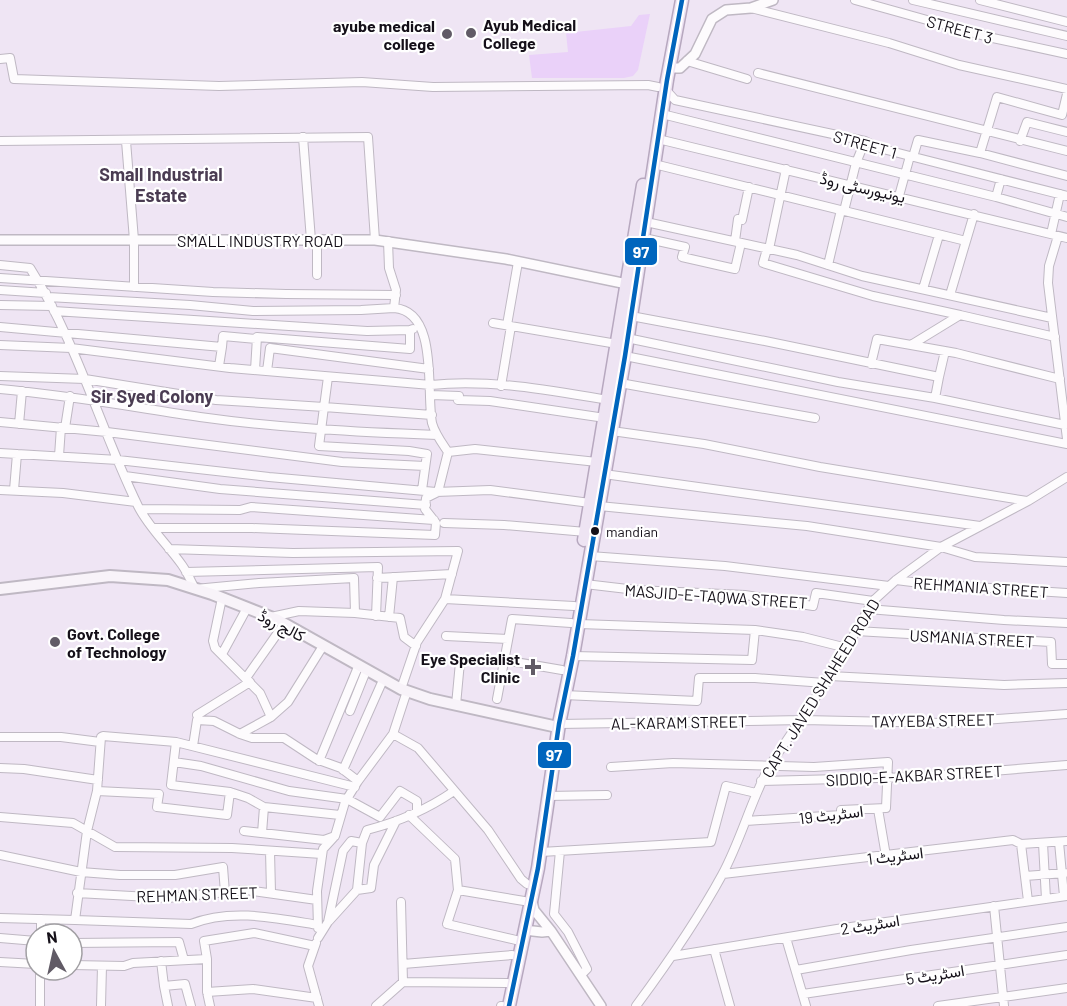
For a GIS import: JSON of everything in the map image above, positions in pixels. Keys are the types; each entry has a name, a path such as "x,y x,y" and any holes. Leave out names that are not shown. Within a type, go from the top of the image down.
{"highway":[{"path":"509,1006 520,935 541,852 562,670 585,584 590,556 597,462 604,418 622,341 674,0"},
{"path":"528,899 527,884 556,725 573,656 574,606 586,532 604,474 612,431 625,356 622,341 631,316 631,285 644,238 662,114 662,89 670,68 682,0"},
{"path":"502,1006 512,956 520,935"}],"main road":[{"name":"کالج روڈ","path":"0,589 110,576 168,580 270,617 404,690 456,705 556,725"}],"street":[{"path":"670,68 680,68 695,54 712,19 726,10 750,8 773,0"},
{"name":"STREET 3","path":"855,0 988,37 1067,54"},
{"path":"913,0 1067,36"},
{"path":"980,0 1067,22"},
{"path":"750,8 889,43 959,65 1067,89"},
{"path":"0,59 10,58 14,79 219,86 362,82 433,87 648,85 662,89"},
{"path":"687,61 747,79"},
{"path":"758,73 1020,141 1067,151"},
{"name":"STREET 1","path":"662,89 675,100 865,141 879,148 911,157 1063,195"},
{"path":"980,153 996,97 1062,116 1067,94"},
{"path":"662,114 856,163 905,173 1067,217"},
{"path":"1020,141 1027,122 1067,132"},
{"path":"303,137 317,275"},
{"path":"0,141 368,137 375,240"},
{"name":"یونیورسٹی روڈ","path":"658,139 1059,236"},
{"path":"899,196 918,140 980,153 1067,176"},
{"path":"126,141 134,240 134,287"},
{"path":"828,265 856,163 865,141"},
{"path":"654,164 966,241"},
{"path":"786,169 764,263 873,296 1055,337"},
{"path":"996,197 1001,179"},
{"path":"644,238 685,247 682,257 735,268 738,219 742,220 749,187"},
{"path":"625,356 1067,442 1048,272 1059,236 1056,214 1063,195"},
{"path":"950,295 974,214"},
{"path":"646,222 768,249 862,276 1052,318"},
{"path":"923,289 939,235"},
{"name":"SMALL INDUSTRY ROAD","path":"0,240 375,240 518,262 631,285"},
{"path":"388,241 390,268 396,290 394,308"},
{"path":"501,386 518,262"},
{"path":"0,265 30,268 39,281 85,379 138,505 186,572 195,589 354,578 355,613"},
{"path":"0,278 276,294 396,295"},
{"path":"0,290 253,311 403,308 420,324 427,348 432,415 437,435 448,452 438,492 426,498 425,509 436,523 435,535 252,528 153,528"},
{"path":"0,305 367,331 421,328"},
{"path":"911,345 960,315"},
{"path":"631,316 939,377"},
{"path":"493,323 622,341 935,398 1065,425"},
{"path":"0,327 222,347"},
{"path":"219,366 224,336 410,349 410,330"},
{"path":"255,370 257,339"},
{"path":"871,363 877,339 945,351 1060,379"},
{"path":"0,345 71,348 255,370 431,385 459,382 548,390 608,400"},
{"path":"267,371 270,348 429,369"},
{"path":"935,398 945,351"},
{"path":"0,376 85,379 216,400 432,415"},
{"path":"328,376 319,446 427,454 422,490"},
{"path":"620,383 815,418"},
{"path":"0,389 92,399 201,417 320,429 437,435"},
{"path":"19,424 22,391"},
{"path":"431,395 459,396 458,400 490,401 604,418"},
{"path":"59,456 70,396"},
{"path":"0,422 107,432 342,462 425,466"},
{"path":"612,431 704,444 820,467 1028,501"},
{"path":"448,452 475,449 597,462"},
{"path":"0,453 118,460 269,477 438,492 490,490 594,505 807,526 942,547 975,557 1067,562"},
{"path":"14,490 17,454"},
{"path":"604,474 982,526"},
{"path":"125,476 220,489 426,505"},
{"name":"CAPT. JAVED SHAHEED ROAD","path":"636,1006 673,956 723,874 761,781 847,648 873,601 896,580 942,547 1028,501 1067,477"},
{"path":"0,490 63,493 138,505 240,510 251,507 434,520"},
{"path":"444,522 586,532"},
{"path":"169,549 293,553 458,552 445,600 416,646 393,734 356,784 340,815 335,836 323,849 317,900 316,942 308,966 318,1002 253,989 207,992"},
{"path":"590,556 725,566 889,586"},
{"path":"186,572 378,567 376,616"},
{"path":"377,578 452,574"},
{"path":"389,617 393,577"},
{"name":"REHMANIA STREET","path":"896,580 1067,593"},
{"name":"MASJID-E-TAQWA STREET","path":"585,584 636,590 745,595 813,606 816,593 873,601"},
{"path":"222,598 213,641 215,648 260,693 271,717"},
{"path":"445,600 574,606"},
{"path":"222,654 247,608"},
{"path":"868,609 1067,623"},
{"path":"270,617 298,611 355,613 400,618 404,637 416,646"},
{"path":"497,699 512,619 575,624 755,630 803,637 847,648"},
{"path":"197,715 248,680 284,624"},
{"path":"573,656 752,660 755,630"},
{"name":"USMANIA STREET","path":"856,631 1051,642 1052,664 1067,664"},
{"path":"446,636 508,639"},
{"path":"240,734 271,717 288,702 323,646"},
{"path":"504,660 562,670"},
{"path":"456,705 460,662"},
{"path":"350,711 362,669"},
{"path":"319,761 362,669"},
{"path":"564,695 697,701 699,678 1004,685 1067,683"},
{"path":"343,770 383,680"},
{"name":"TAYYEBA STREET","path":"798,721 943,723 1067,714"},
{"path":"194,746 197,720 214,722 252,738 284,738 319,761 343,770 356,784"},
{"name":"AL-KARAM STREET","path":"556,725 798,721"},
{"path":"393,734 418,748 488,830 521,879 527,884"},
{"path":"0,737 61,736 100,742"},
{"path":"75,920 87,831 97,791 100,742 103,736 176,742 356,784"},
{"path":"176,742 171,785 230,792 264,807 340,815"},
{"path":"174,762 201,766 289,791 347,799 380,817 400,791 417,801 413,814"},
{"path":"611,767 673,763 814,767 888,762 887,778"},
{"name":"SIDDIQ-E-AKBAR STREET","path":"761,781 887,778 1067,765"},
{"path":"0,768 24,769 98,780"},
{"name":"اسٹریٹ 19","path":"746,820 841,815 842,810 886,808 887,778"},
{"path":"541,852 711,842 726,786 756,793"},
{"path":"97,791 159,794 157,807 227,815 230,792"},
{"path":"316,942 328,922 357,890 362,843 368,830 413,814 454,791"},
{"path":"548,796 607,795"},
{"path":"262,833 264,807"},
{"path":"878,809 886,856"},
{"path":"413,814 455,859 458,890 447,924 520,935 551,931"},
{"path":"0,817 73,823 115,847 161,849 195,847 322,854"},
{"path":"357,890 371,888 374,865 396,821"},
{"path":"244,831 324,840 335,836"},
{"path":"271,892 274,851 279,834"},
{"name":"اسٹریٹ 1","path":"723,874 1013,840 1021,844 1063,842"},
{"path":"328,922 343,851 351,841 362,843"},
{"path":"1063,842 1066,896"},
{"path":"1043,843 1046,899"},
{"path":"1021,844 1028,901"},
{"path":"560,851 554,914 568,932 587,969 581,975"},
{"path":"0,855 81,872 175,875 223,867 225,893"},
{"path":"1024,876 1064,873"},
{"name":"REHMAN STREET","path":"77,893 168,898 246,890 317,900"},
{"path":"458,890 528,899 601,1006"},
{"name":"اسٹریٹ 2","path":"673,956 1066,896"},
{"path":"401,902 403,981"},
{"path":"994,906 1004,1006"},
{"path":"0,918 191,924 207,917 242,915 318,925"},
{"path":"796,970 1067,927"},
{"path":"210,1006 204,941 254,933 316,942"},
{"path":"0,938 24,940"},
{"path":"786,938 806,1006"},
{"path":"84,943 179,942 184,960"},
{"path":"714,949 730,1006"},
{"name":"اسٹریٹ 5","path":"803,994 1067,955"},
{"path":"403,964 512,956"},
{"path":"84,965 124,966 133,963 207,959"},
{"path":"161,961 168,1006"},
{"path":"0,962 24,963"},
{"path":"101,1006 102,966"},
{"path":"376,1006 403,981 507,983"},
{"path":"40,982 40,1006"},
{"path":"164,986 185,984 191,1006"},
{"path":"938,1006 1067,988"}],"shaded area":[{"path":"650,14 638,70 633,76 624,78 532,78 529,55 568,52 566,33 631,26 639,15"}],"transit line":[{"name":"97","path":"509,1006 538,868 559,724 625,356 667,80 682,0"}],"place":[{"name":"Ayub Medical College","path":"471,33"},
{"name":"ayube medical college","path":"447,34"},
{"name":"mandian","path":"595,531"},
{"name":"Govt. College of Technology","path":"55,642"},
{"name":"Eye Specialist Clinic","path":"533,667"}],"district":[{"name":"Small Industrial Estate","path":"161,184"},
{"name":"Sir Syed Colony","path":"152,396"}]}
